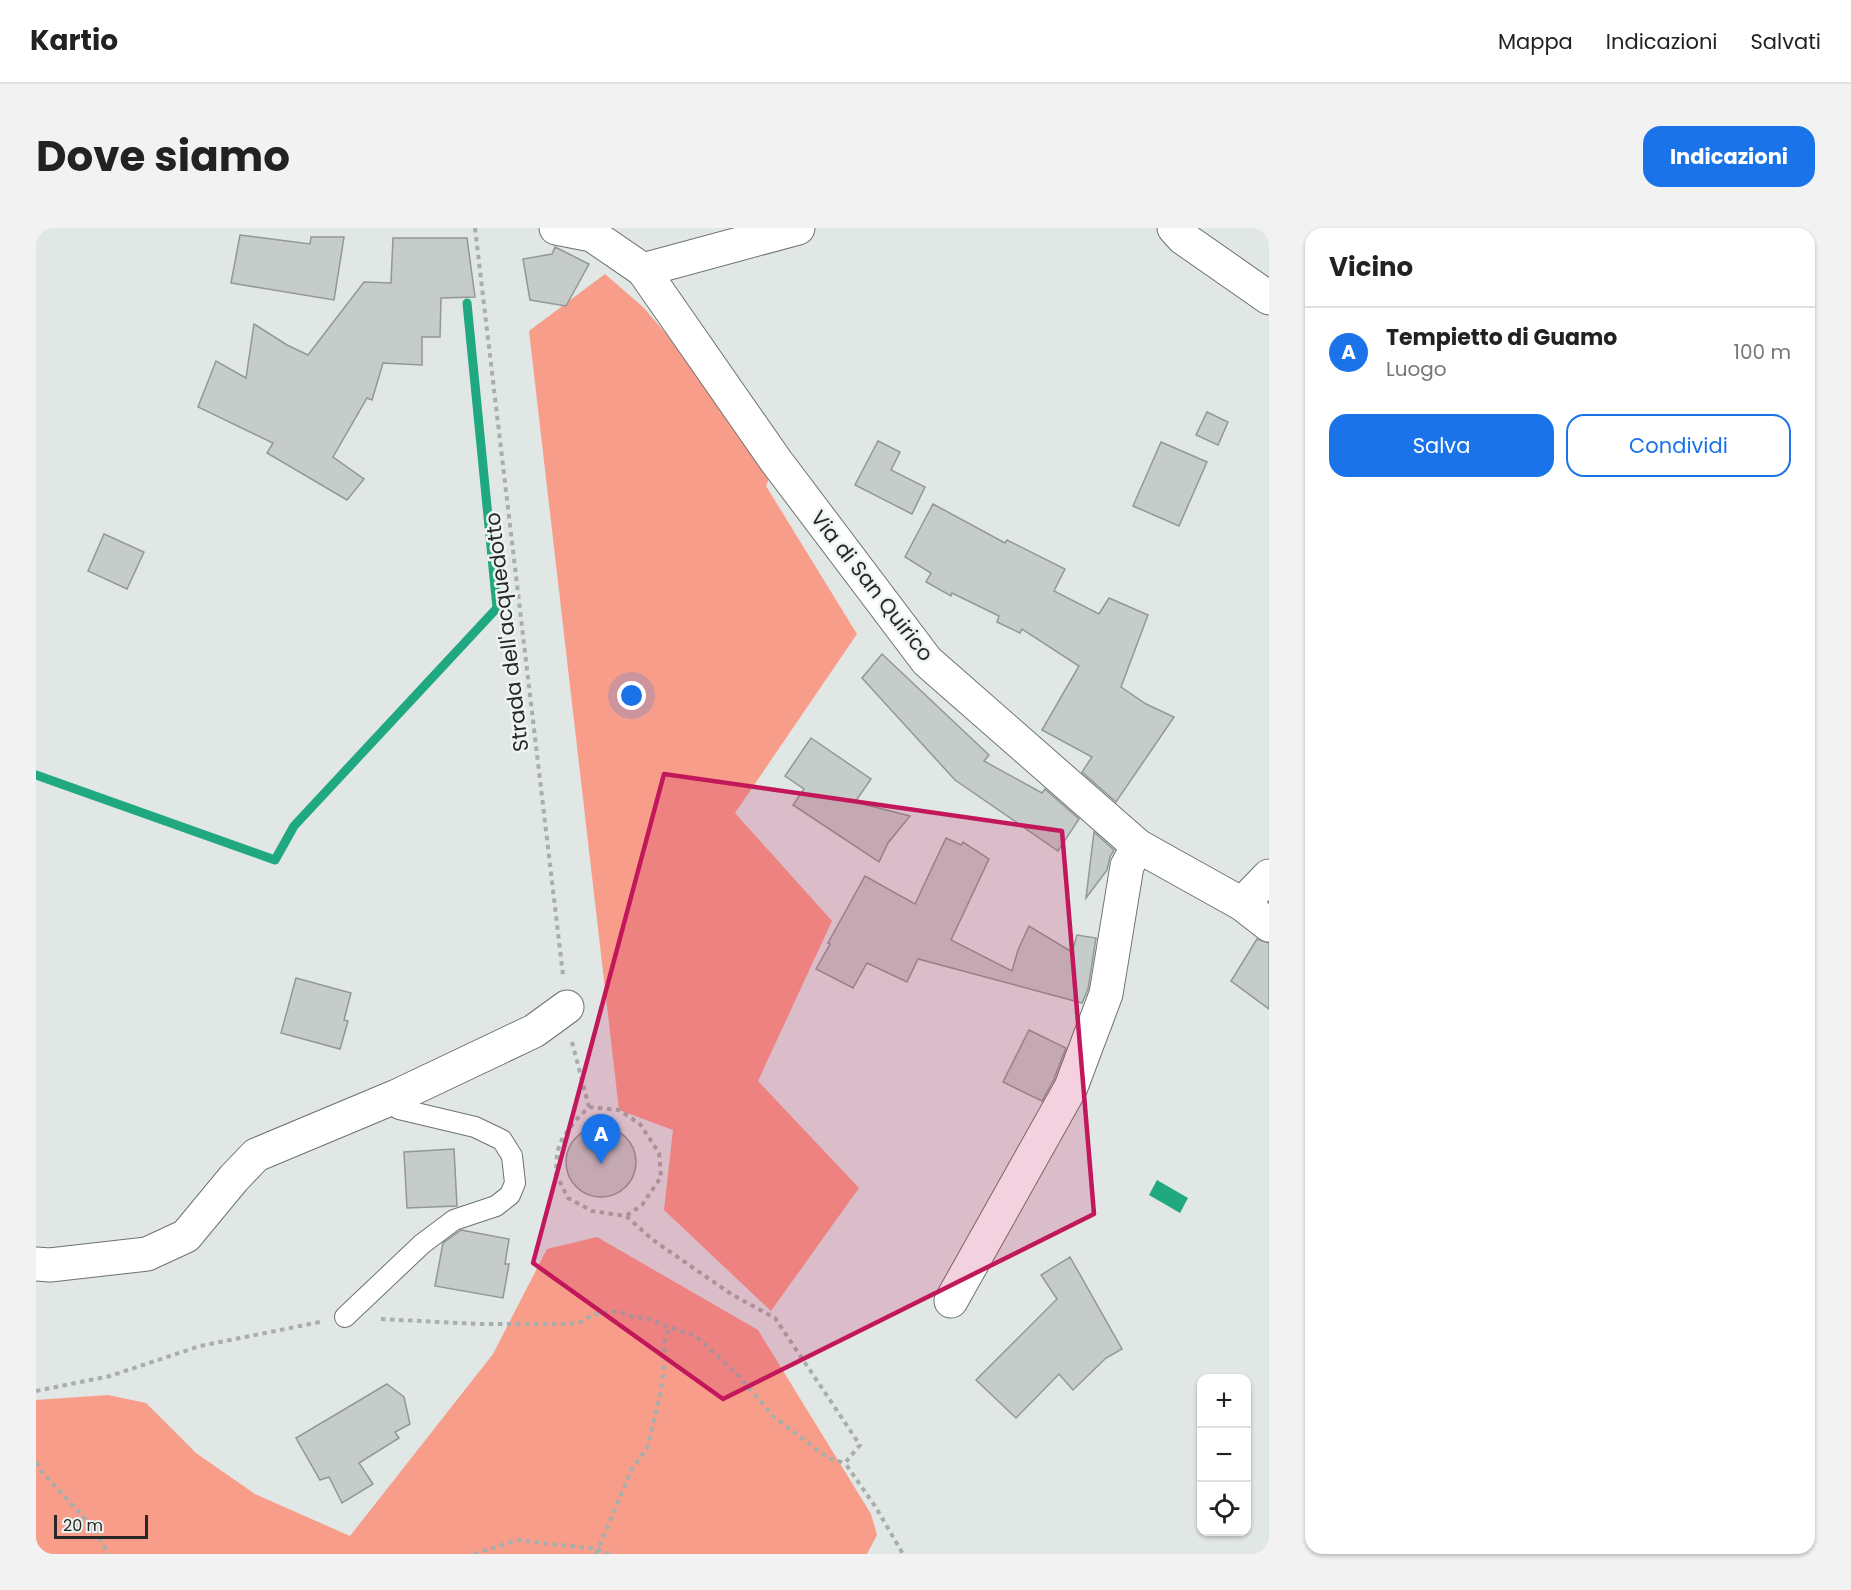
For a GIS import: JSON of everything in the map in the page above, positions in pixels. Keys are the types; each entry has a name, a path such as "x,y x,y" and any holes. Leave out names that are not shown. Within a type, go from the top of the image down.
{"street":[{"name":"Via di San Quirico","path":"556,228 592,235 643,270 776,461 927,661 1138,846 1242,904 1269,925"},
{"path":"643,270 798,228"},
{"path":"1174,228 1183,238 1269,298"},
{"path":"951,1301 1071,1087 1106,994 1127,866 1138,846"},
{"path":"1242,904 1269,876"},
{"path":"36,1264 50,1265 147,1254 186,1236 256,1155 397,1096 534,1031 568,1019"}],"lane":[{"path":"345,1317 422,1244 454,1220 496,1206 510,1195 515,1183 512,1156 502,1140 475,1127 399,1108 397,1096"}],"path":[{"name":"Strada dell'acquedotto","path":"475,228 568,1019 589,1107"},
{"path":"626,1216 642,1205 661,1177 659,1153 640,1124 619,1110 589,1107 562,1137 557,1152 556,1174 568,1198 592,1211 626,1216 653,1240 731,1294 775,1318 860,1445 845,1463"},
{"path":"36,1391 110,1376 200,1346 345,1317 479,1324 561,1324 579,1323 594,1314 620,1311 696,1336 737,1374 774,1417 828,1458 845,1463 875,1506 903,1554"},
{"path":"596,1551 632,1469 647,1448 660,1396 665,1361 664,1343 669,1328"},
{"path":"36,1462 42,1472 93,1527 109,1554"},
{"path":"474,1554 518,1540 609,1554"}],"highlighted area":[{"path":"664,774 1062,831 1094,1214 723,1399 533,1263"}],"shaded area":[{"path":"605,274 643,307 776,461 766,486 857,634 735,813 832,921 758,1081 859,1188 771,1311 664,1210 673,1130 619,1110 529,331"},
{"path":"1157,1180 1188,1198 1180,1213 1149,1195"},
{"path":"597,1237 758,1330 871,1514 877,1535 867,1554 36,1554 36,1400 108,1395 146,1403 196,1453 255,1494 350,1536 493,1354 547,1249"}],"building":[{"path":"240,235 310,244 311,237 344,237 334,300 231,283"},
{"path":"393,238 467,238 475,297 441,298 440,337 422,337 422,365 383,363 372,400 367,398 333,457 364,479 347,500 267,453 273,443 198,407 216,361 246,378 254,324 308,355 364,282 391,283"},
{"path":"555,247 589,264 566,306 530,300 523,259 552,254"},
{"path":"1207,412 1228,422 1218,445 1196,435"},
{"path":"878,441 900,452 891,470 925,487 912,514 855,485"},
{"path":"1161,442 1207,462 1179,526 1133,506"},
{"path":"933,504 1005,543 1007,540 1065,569 1054,591 1099,614 1109,598 1148,615 1121,687 1146,704 1174,717 1116,802 1082,772 1092,757 1042,730 1079,666 1022,629 1020,633 997,622 999,616 952,593 951,596 926,582 931,573 905,557"},
{"path":"104,534 144,552 127,589 88,571"},
{"path":"882,654 989,755 984,761 1042,793 1045,789 1079,819 1058,851 955,780 862,678"},
{"path":"811,738 871,779 855,802 910,816 888,843 879,862 793,805 804,789 785,776"},
{"path":"1094,832 1114,850 1107,870 1086,898"},
{"path":"946,838 961,845 963,842 989,859 951,940 1012,971 1018,950 1029,926 1072,952 1077,935 1096,938 1088,989 1082,1003 918,959 907,982 867,963 853,988 816,969 865,876 915,904"},
{"path":"1257,939 1269,943 1269,1009 1231,981"},
{"path":"296,978 351,993 344,1020 348,1021 340,1049 281,1033"},
{"path":"1029,1030 1066,1048 1054,1079 1042,1101 1003,1082"},
{"path":"601,1127 614,1130 626,1137 633,1149 636,1162 633,1175 626,1187 614,1194 601,1197 588,1194 576,1187 569,1175 566,1162 569,1149 576,1137 588,1130"},
{"path":"454,1149 457,1206 407,1208 404,1152"},
{"path":"461,1230 509,1239 505,1264 509,1264 503,1298 435,1286 443,1243"},
{"path":"1070,1257 1122,1349 1106,1358 1073,1390 1059,1374 1016,1418 976,1380 1057,1299 1041,1275"},
{"path":"387,1384 404,1397 410,1424 395,1432 399,1438 359,1463 373,1484 342,1503 329,1477 320,1480 296,1438"}],"waterway":[{"path":"36,775 275,860 294,826 497,608 467,303"}],"place":[{"name":"Tempietto di Guamo","path":"601,1164"}]}
